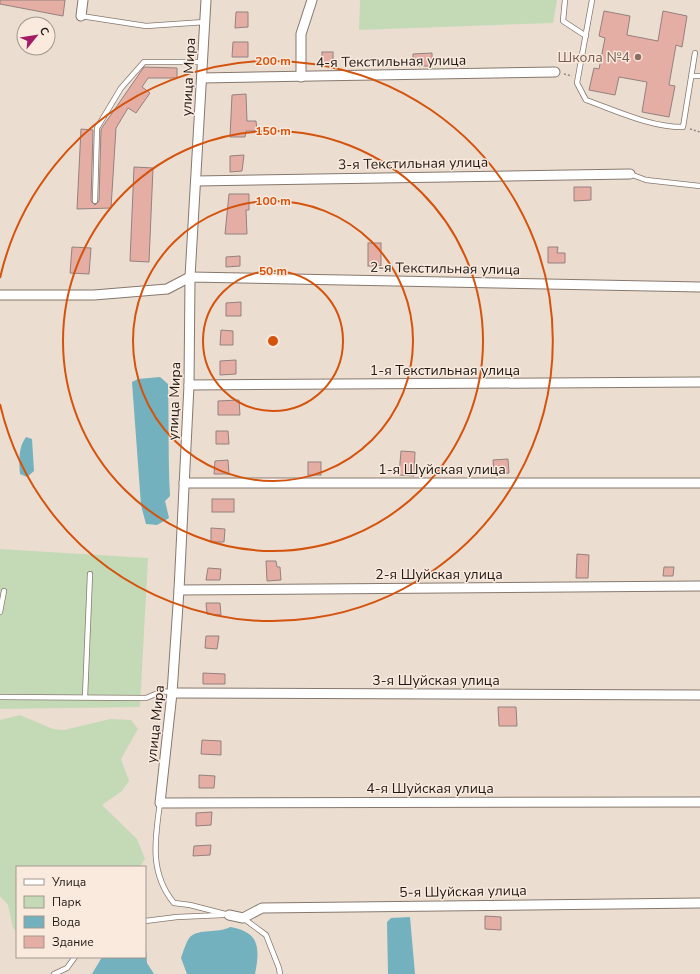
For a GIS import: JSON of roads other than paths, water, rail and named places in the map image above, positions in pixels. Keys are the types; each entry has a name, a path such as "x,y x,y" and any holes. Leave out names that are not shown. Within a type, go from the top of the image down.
{"street":[{"path":"81,16 83,0"},
{"name":"улица Мира","path":"160,803 172,693 179,590 189,385 190,277 206,0"},
{"path":"301,77 301,34 312,0"},
{"name":"4-я Текстильная улица","path":"202,78 555,72"},
{"name":"3-я Текстильная улица","path":"196,181 630,174"},
{"path":"0,295 94,295 167,289 190,277"},
{"name":"2-я Текстильная улица","path":"190,277 700,287"},
{"name":"1-я Текстильная улица","path":"189,385 700,382"},
{"name":"1-я Шуйская улица","path":"184,483 700,483"},
{"name":"2-я Шуйская улица","path":"179,590 700,586"},
{"name":"3-я Шуйская улица","path":"172,693 700,695"},
{"name":"4-я Шуйская улица","path":"160,803 700,802"},
{"name":"5-я Шуйская улица","path":"243,918 262,908 700,903"},
{"path":"229,915 243,918"}],"lane":[{"path":"565,0 563,21 586,36"},
{"path":"592,0 576,83 586,100 634,117 674,127 683,127 692,76 694,53"},
{"path":"81,16 146,26 205,22"},
{"path":"95,201 97,128 121,88 144,62 203,62"},
{"path":"692,76 700,76"},
{"path":"630,174 646,180 700,186"},
{"path":"85,697 90,574"},
{"path":"0,612 4,591"},
{"path":"0,697 146,698 163,691 172,693"},
{"path":"160,803 154,842 158,872 166,894 174,903 190,905 229,915"},
{"path":"146,921 178,917 229,915"},
{"path":"243,918 266,935 280,974"},
{"path":"54,974 67,968 74,958"}],"water":[{"path":"160,377 168,384 170,496 165,501 169,518 157,525 146,524 141,505 132,382 138,379"},
{"path":"26,437 32,439 34,471 27,477 20,474 19,464 20,450"},
{"path":"410,917 415,974 388,974 387,922 391,918"},
{"path":"230,927 240,929 247,933 256,943 257,965 255,974 187,974 181,958 190,937 194,934"},
{"path":"146,950 147,963 154,974 92,974 101,958 146,958"}],"place":[{"name":"Школа №4","path":"638,57"}]}
